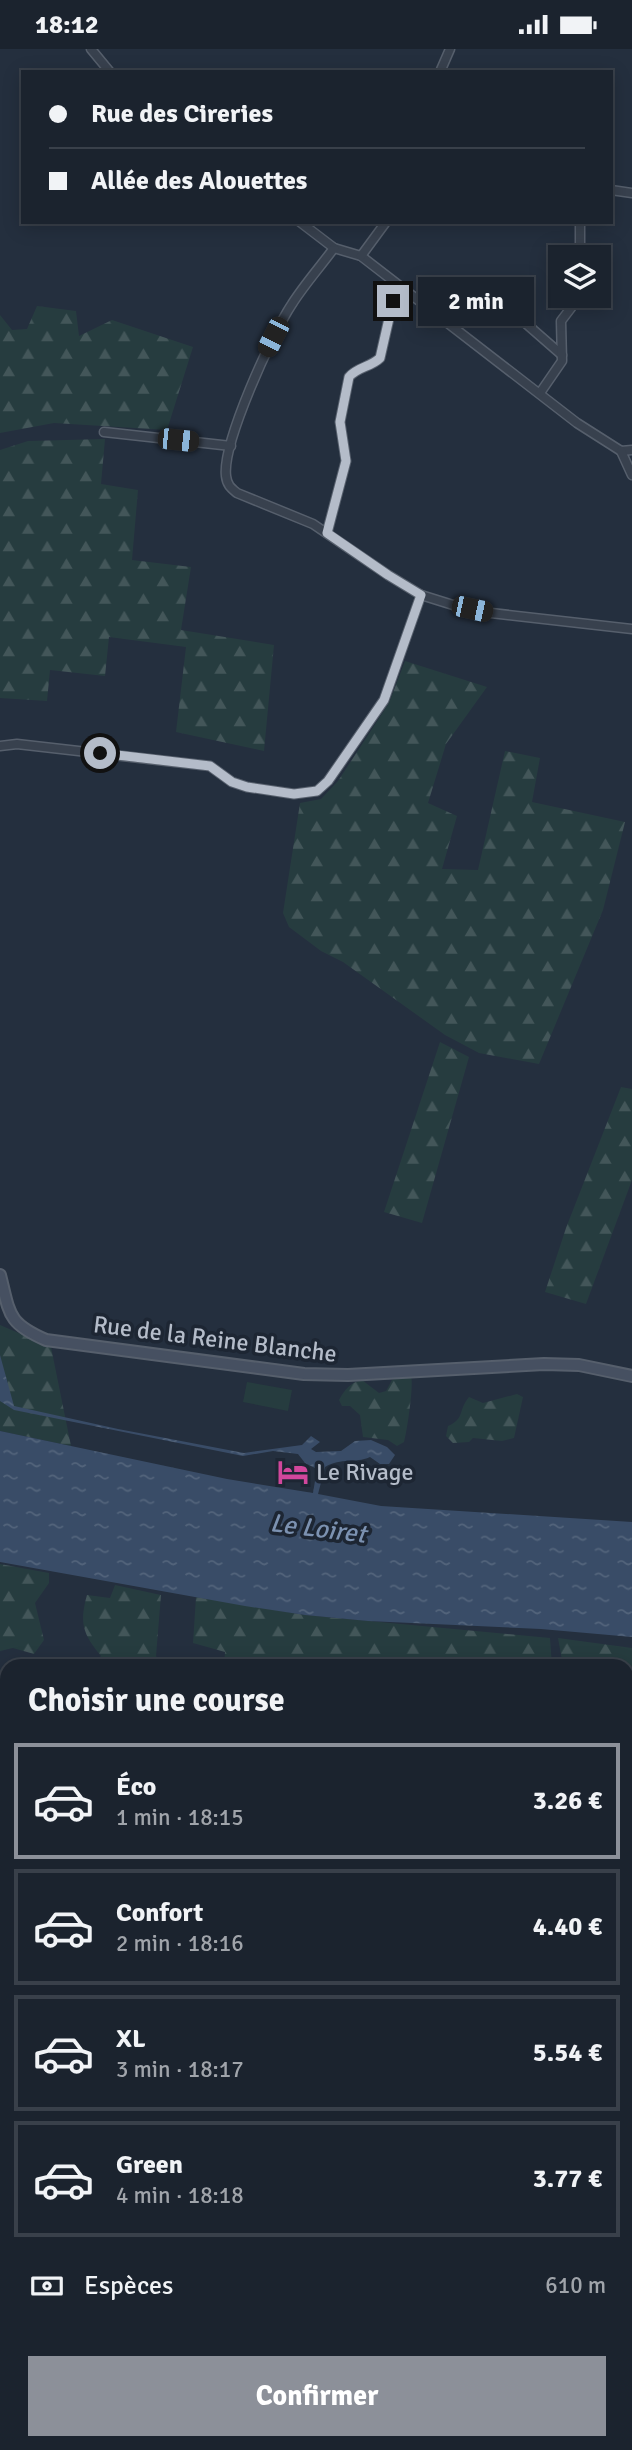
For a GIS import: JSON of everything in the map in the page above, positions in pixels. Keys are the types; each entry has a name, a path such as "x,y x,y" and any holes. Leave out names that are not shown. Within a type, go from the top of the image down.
{"street":[{"path":"91,49 108,70"},
{"path":"441,70 450,49"},
{"path":"613,190 632,193"},
{"path":"303,224 334,248 361,256 577,423 621,451 632,475"},
{"path":"361,256 385,224"},
{"path":"580,224 580,245"},
{"path":"334,248 291,306 256,373 231,446 225,474 228,486 237,493 313,524 421,595 491,613 632,629"},
{"path":"327,533 346,461 340,422 349,377 353,371 375,363 380,358 393,301 402,287"},
{"path":"540,393 558,367 562,355 561,321 571,308"},
{"path":"515,314 562,355"},
{"path":"104,432 231,446"},
{"path":"621,451 632,450"},
{"path":"0,746 18,744 210,766 232,782 247,787 294,794 317,791 328,781 384,700 421,595"},
{"name":"Rue de la Reine Blanche","path":"0,1275 12,1317 22,1330 46,1340 304,1374 348,1375 544,1364 579,1365 632,1376"}],"green space":[{"path":"37,306 76,311 79,336 112,320 193,347 167,430 54,423 0,433 0,315 12,330 27,329"},
{"path":"105,439 101,484 138,490 132,560 191,567 181,630 274,645 264,751 176,732 186,647 109,637 105,676 50,670 47,701 0,698 0,450 28,441"},
{"path":"405,661 487,687 446,744 428,803 457,816 442,869 478,870 505,751 540,758 532,802 625,822 603,910 539,1064 479,1053 445,1035 289,927 283,913 300,803 321,799 338,781 389,703"},
{"path":"440,1042 469,1057 422,1223 384,1212"},
{"path":"621,1087 632,1089 632,1180 586,1304 545,1292 566,1228"},
{"path":"0,1325 51,1347 71,1446 0,1431"},
{"path":"411,1377 412,1389 404,1442 397,1446 388,1440 363,1437 360,1415 350,1406 342,1406 339,1400 343,1393 362,1380 379,1393 386,1391 392,1380"},
{"path":"247,1382 292,1390 288,1411 243,1402"},
{"path":"517,1394 523,1397 514,1438 502,1441 473,1438 469,1442 453,1443 446,1436 448,1426 457,1420 469,1397 483,1403"},
{"path":"0,1564 49,1573 49,1583 35,1603 44,1640 34,1654 13,1648 0,1651"},
{"path":"115,1585 161,1595 158,1659 98,1659 101,1656 84,1628 83,1613 87,1595 110,1598"},
{"path":"196,1597 305,1615 550,1638 552,1659 224,1659 225,1652 193,1643"},
{"path":"558,1638 632,1648 632,1659 562,1659"}],"water":[{"name":"Le Loiret","path":"0,1355 14,1406 244,1453 302,1445 311,1436 320,1442 311,1449 316,1452 341,1451 355,1441 371,1440 387,1447 395,1455 389,1464 380,1464 370,1457 337,1462 325,1467 318,1494 381,1506 632,1522 632,1637 305,1615 0,1562 0,1431 227,1479 313,1493 317,1469 305,1463 298,1454 273,1451 243,1456 14,1410 0,1401"}],"place":[{"name":"Le Rivage","path":"293,1472"}],"route":[{"path":"100,753 210,766 232,782 247,787 294,794 308,793 317,791 328,781 384,700 421,595 327,533 346,461 340,422 349,377 353,371 375,363 380,358 393,301"}]}
